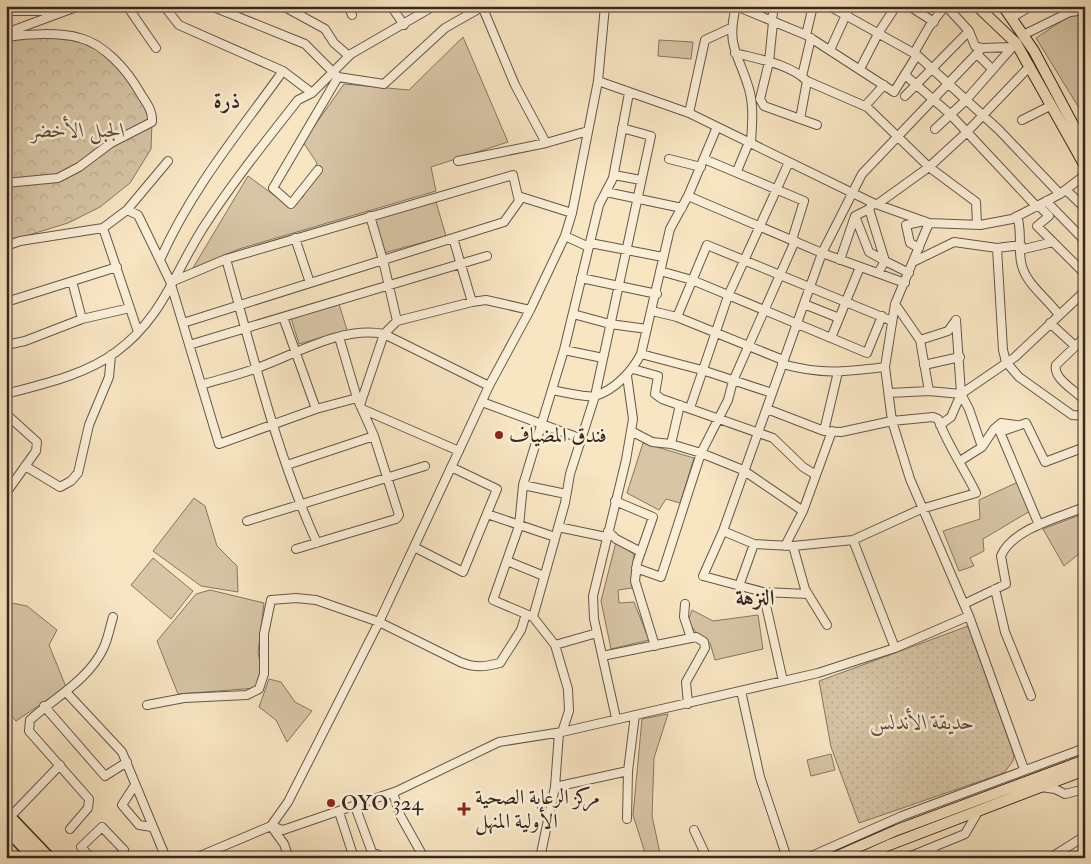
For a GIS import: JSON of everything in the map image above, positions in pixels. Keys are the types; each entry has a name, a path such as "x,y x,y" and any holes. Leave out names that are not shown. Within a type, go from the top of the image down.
{"highway":[{"path":"8,819 34,858"},
{"path":"8,819 49,858"}],"main road":[{"path":"977,6 1015,45 1030,66 1050,106 1085,166"},
{"path":"1003,6 1023,34 1085,147"},
{"path":"833,858 897,830 1085,760"},
{"path":"860,858 1085,770"}],"street":[{"path":"6,32 70,11 78,6"},
{"path":"127,6 156,48"},
{"path":"164,6 179,25 283,71 312,93"},
{"path":"211,6 305,44 336,75 384,84 446,28 482,7 515,84 546,143"},
{"path":"283,6 325,29 334,43 349,56"},
{"path":"348,6 352,15"},
{"path":"391,6 404,24"},
{"path":"195,858 271,826 288,802 379,622 489,386 530,310 564,236 572,213 598,80 605,6"},
{"path":"737,172 750,143 752,119 750,90 735,53 731,28 736,6 809,37 894,92 934,22 946,6 969,31 975,46 992,69"},
{"path":"774,6 769,62 760,99 764,106 817,125"},
{"path":"800,119 813,6"},
{"path":"829,6 916,54 1063,192 1085,208"},
{"path":"830,50 850,6"},
{"path":"860,69 879,32 896,6"},
{"path":"909,6 934,22"},
{"path":"1011,18 1031,6"},
{"path":"318,170 292,204 273,188 336,75 349,56 428,8"},
{"path":"1023,34 1070,12 1085,10"},
{"path":"6,11 70,11"},
{"path":"689,113 706,40 731,28"},
{"path":"905,96 969,31"},
{"path":"6,37 26,34 80,38 100,47 130,76 153,113 152,122 111,144 80,167 58,178 6,183"},
{"path":"808,594 763,592 703,576 723,532 743,470 767,409 822,253 862,174 980,51 1015,45"},
{"path":"934,130 966,100 1015,45"},
{"path":"735,53 769,62 865,106 929,167 976,202 977,225"},
{"path":"840,260 855,216 929,167 983,116 1030,66"},
{"path":"160,260 172,233 201,185 283,71"},
{"path":"6,394 95,366 111,356 138,332 153,316 174,283 199,234 230,186 298,100 312,93 336,75"},
{"path":"904,75 950,114 966,133 1041,205 1085,241"},
{"path":"598,80 689,113 852,192 874,205 927,222"},
{"path":"865,106 884,85"},
{"path":"540,858 555,787 560,733 569,711 568,689 555,645 530,616 493,600 519,526 523,485 564,350 599,205 614,175 629,92"},
{"path":"1022,120 1050,106"},
{"path":"552,390 594,396 627,376 633,369 641,354 657,294 660,271 670,229 688,196 717,127"},
{"path":"147,705 184,698 247,696 259,689 264,674 264,634 271,600 296,598 316,600 379,622 472,667 483,668 500,663 530,616 544,576 570,474 582,439 603,358 636,198 651,136 622,128"},
{"path":"458,161 546,143 588,131"},
{"path":"669,158 701,167"},
{"path":"636,568 661,576 701,453 728,400 733,381 781,274 804,201 704,159"},
{"path":"6,246 20,241 103,228 127,210 168,161"},
{"path":"690,408 728,296 789,162"},
{"path":"174,283 226,259 513,175 519,201 504,222 182,323"},
{"path":"614,175 641,180"},
{"path":"919,248 910,243 906,225 927,222 977,225 1017,216 1063,192 1085,175"},
{"path":"606,192 682,208"},
{"path":"518,196 572,213"},
{"path":"688,196 822,253 905,283"},
{"path":"874,205 885,261 878,273"},
{"path":"1041,205 1049,216 1037,226 1085,274"},
{"path":"127,210 138,215 160,260 174,283 182,323 219,444 316,409 360,404 459,451"},
{"path":"370,216 383,260 397,320"},
{"path":"855,216 869,252 909,273"},
{"path":"1017,216 1022,266 1029,280 1050,301 1059,315"},
{"path":"839,221 851,226"},
{"path":"927,222 914,262 895,304 892,321 885,367 892,421 899,449 921,509 969,616 1024,769"},
{"path":"103,228 138,332"},
{"path":"564,236 590,245 663,257"},
{"path":"296,238 310,283"},
{"path":"453,238 472,302"},
{"path":"914,262 954,242 998,248 1021,248 1052,242"},
{"path":"676,317 707,245 892,321"},
{"path":"998,248 1003,350 1006,362 1019,378 1072,416 1085,416"},
{"path":"189,346 487,256"},
{"path":"226,259 274,424 300,505 316,543"},
{"path":"6,302 117,267"},
{"path":"832,338 860,267"},
{"path":"660,271 692,280 867,353 882,316"},
{"path":"582,278 657,294"},
{"path":"72,281 82,319"},
{"path":"889,393 929,391 961,394 1015,357 1085,290"},
{"path":"360,404 384,334 397,320 486,300 530,310"},
{"path":"804,304 839,318"},
{"path":"895,304 920,340 929,391"},
{"path":"6,345 25,341 82,319 130,308"},
{"path":"652,311 676,317 716,332 782,362 810,372 838,372 885,367"},
{"path":"573,314 610,324 647,328"},
{"path":"283,317 316,409"},
{"path":"920,340 948,330 956,320 961,394 951,417 940,425"},
{"path":"1050,324 1075,346"},
{"path":"201,385 257,368 339,337 371,332 384,334 489,386"},
{"path":"296,549 396,519 399,515 374,436 360,404 339,337"},
{"path":"1080,396 1054,370 1056,365 1085,337"},
{"path":"564,350 603,358"},
{"path":"641,354 702,370 772,393"},
{"path":"25,466 60,487 71,481 78,473 89,424 110,377 111,356"},
{"path":"924,364 960,357"},
{"path":"633,369 658,376 655,394 680,405 758,432 779,443 803,467 816,475"},
{"path":"827,625 808,594 789,546 816,475 828,431 838,372"},
{"path":"616,718 597,633 593,596 631,431 633,418 627,376"},
{"path":"961,394 969,409 982,447"},
{"path":"482,402 582,439"},
{"path":"671,444 680,405"},
{"path":"723,532 754,544 789,546 853,540 921,509 976,493 960,461 944,438 938,420 933,417 892,421 841,432 828,431 767,409"},
{"path":"6,414 37,442 36,451 6,493"},
{"path":"960,461 982,447 994,429 1001,423 1018,425"},
{"path":"1039,525 1000,432 1026,423 1045,462 1085,447"},
{"path":"631,431 652,442 671,444 701,453 743,470 803,511"},
{"path":"287,465 374,436"},
{"path":"247,521 425,466"},
{"path":"414,547 463,572 496,490 452,467"},
{"path":"523,485 566,494"},
{"path":"615,501 653,517 636,568 635,582 654,646"},
{"path":"964,604 1006,584 1001,560 1003,551 1012,541 1039,525 1085,507"},
{"path":"487,514 555,537"},
{"path":"558,527 607,534 641,552"},
{"path":"853,540 894,648"},
{"path":"739,586 754,544"},
{"path":"507,561 544,576"},
{"path":"995,589 1005,632 1031,696"},
{"path":"763,592 783,681"},
{"path":"685,604 684,617 691,638"},
{"path":"271,826 283,830 393,793 499,742 560,733 616,718 688,704 818,673 894,648 969,616"},
{"path":"70,829 88,808 89,799 29,731 30,720 44,706 66,692 93,664 104,648 113,618"},
{"path":"555,645 597,633"},
{"path":"602,656 696,637 704,642 705,648 686,682 688,704"},
{"path":"741,691 760,777 787,858"},
{"path":"66,692 114,741 127,762 166,858"},
{"path":"44,706 105,776 127,762"},
{"path":"627,819 628,771 635,715"},
{"path":"807,858 1024,769 1085,748"},
{"path":"1029,780 1062,757"},
{"path":"8,819 60,766"},
{"path":"555,787 628,771"},
{"path":"135,784 122,805 139,825 152,827"},
{"path":"1039,787 1055,789 1065,794 1085,789"},
{"path":"393,793 400,815 424,858"},
{"path":"355,806 372,857"},
{"path":"906,858 966,834 979,810"},
{"path":"339,812 354,858"},
{"path":"271,826 284,844 289,858"},
{"path":"91,858 81,847 102,827 124,850 119,858"},
{"path":"694,830 707,858"},
{"path":"1050,858 1085,836"},
{"path":"818,858 830,847"},
{"path":"925,858 936,854 939,858"}],"green space":[{"path":"1085,15 1084,116 1036,38 1069,16"},
{"name":"الجبل الأخضر","path":"26,34 80,38 100,47 130,76 146,104 152,122 151,149 130,183 100,207 68,223 6,242 6,41"},
{"path":"463,37 508,142 431,167 436,191 239,249 193,268 248,176 282,201 303,197 317,163 303,142 344,84 409,90"},
{"path":"659,40 693,42 691,59 658,56"},
{"path":"436,202 446,236 384,253 375,219"},
{"path":"339,304 347,330 299,344 291,318"},
{"path":"643,443 694,458 680,503 666,499 659,510 627,493"},
{"path":"1018,482 1030,511 983,539 984,551 970,558 974,566 959,571 943,531 980,519 979,500"},
{"path":"194,498 205,506 217,546 237,566 238,592 201,586 153,551"},
{"path":"1085,513 1085,549 1064,566 1043,529"},
{"path":"616,542 634,554 632,588 618,590 619,603 634,602 649,640 611,649 601,601"},
{"path":"153,558 193,591 171,619 131,585"},
{"path":"210,590 264,603 258,652 261,668 256,688 178,694 157,641 196,594"},
{"path":"6,602 27,606 57,630 49,645 66,687 16,721 6,710"},
{"path":"692,610 713,621 758,615 763,649 715,660 710,643 698,635 688,622"},
{"name":"حديقة الأندلس","path":"968,626 1014,755 1013,761 1004,773 859,823 831,747 819,681"},
{"path":"269,679 281,682 295,702 312,711 287,742 276,720 259,707"},
{"path":"668,714 654,758 652,816 660,853 646,856 633,815 642,719"},
{"path":"831,754 835,770 811,776 807,760"}],"place":[{"name":"فندق المضياف","path":"499,435"},
{"name":"OYO 324","path":"331,803"},
{"name":"مركز الرعاية الصحية الأولية المنهل","path":"464,809"}],"district":[{"name":"ذرة","path":"227,100"},
{"name":"النزهة","path":"755,597"}]}
